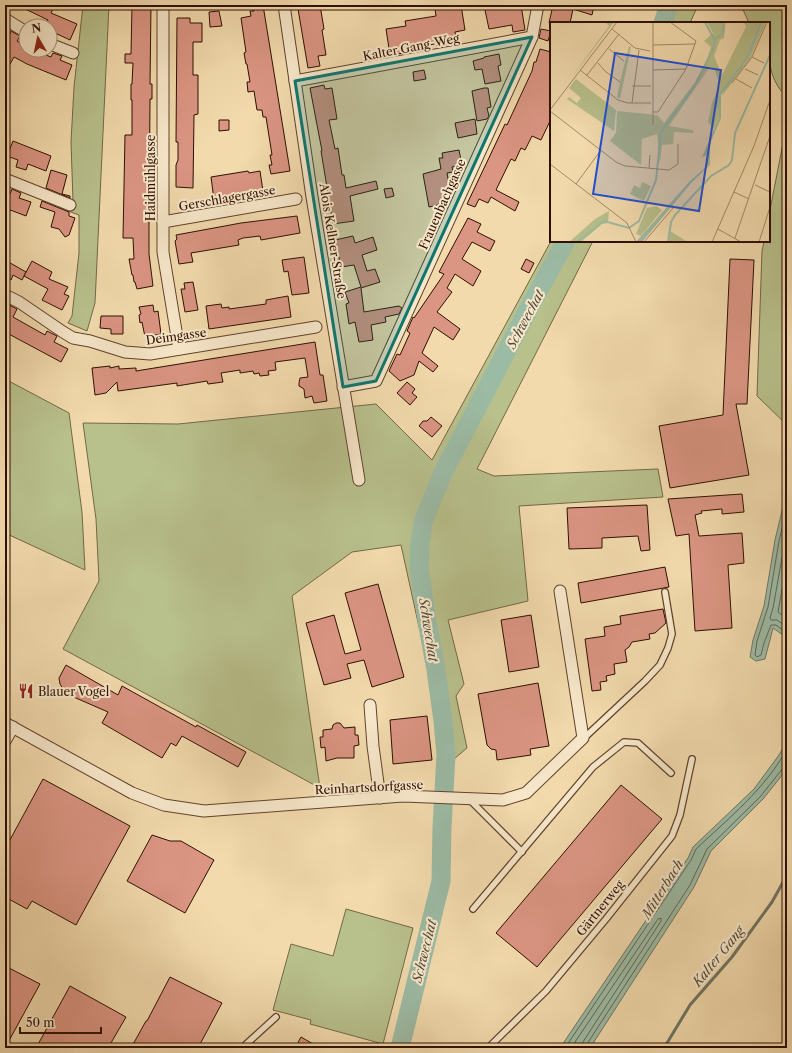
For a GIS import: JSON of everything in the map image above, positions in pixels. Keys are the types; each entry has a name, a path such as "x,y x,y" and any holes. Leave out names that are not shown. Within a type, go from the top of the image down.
{"street":[{"name":"Haidmühlgasse","path":"163,5 163,252 179,349"},
{"name":"Alois Kellner-Straße","path":"284,5 312,197 359,480"},
{"name":"Frauenbachgasse","path":"343,386 376,381 532,37 538,5"},
{"path":"5,19 18,27"},
{"name":"Kalter Gang-Weg","path":"295,81 532,37"},
{"path":"58,47 74,53"},
{"path":"5,179 70,205"},
{"name":"Gerschlagergasse","path":"163,222 296,200"},
{"name":"Deimgasse","path":"5,295 19,302 73,338 90,341 125,352 150,354 316,327"},
{"path":"560,591 583,738"},
{"path":"370,705 373,746 380,798"},
{"path":"5,741 9,725"},
{"name":"Reinhartsdorfgasse","path":"9,725 132,793 164,805 204,811 380,798 428,797 503,800 526,793 583,738"}],"lane":[{"path":"583,738 645,681 660,665 668,648 672,634 665,592"},
{"path":"473,908 593,767 624,742 638,743 671,773"},
{"name":"Gärtnerweg","path":"488,1048 546,991 672,836 680,815 692,760"},
{"path":"468,798 522,852"},
{"path":"242,1048 276,1017"}],"highlighted area":[{"path":"532,37 376,381 343,387 295,81"}],"shaded area":[{"path":"83,5 109,5 95,303 87,331 68,323 72,316 79,253 79,215 68,211 73,201 71,142 74,87"},
{"path":"661,5 698,5 690,22 656,22"},
{"path":"741,5 779,5 787,19 787,97 775,81 772,72 770,63 770,22 749,22"},
{"path":"787,130 787,291 783,312 787,313 787,425 757,396 762,251 764,242 770,242 770,210 785,133"},
{"path":"550,242 592,242 477,469 494,476 658,469 663,497 519,506 528,601 448,620 464,684 456,696 467,748 454,759 443,681 419,627 401,545 352,552 292,596 320,788 63,649 99,581 96,519 83,423 178,424 376,404 432,460"},
{"path":"5,379 69,413 82,512 85,570 5,533"},
{"path":"346,909 413,928 383,1044 310,1024 311,1020 273,1010 291,944 333,956"}],"water":[{"path":"787,490 787,638 773,628 765,659 756,661 750,657 753,640 764,606 775,540"},
{"path":"787,741 787,769 763,799 711,851 694,887 590,1048 560,1048 688,858 693,847 754,789 779,755"}],"building":[{"path":"17,5 55,5 51,13 77,24 70,40 58,34 58,18 44,18"},
{"path":"132,5 151,5 150,84 152,84 152,99 150,99 149,254 153,286 137,289 132,275 129,259 134,259 133,238 123,238 125,135 132,135 131,84 133,63 125,63 125,54 131,54"},
{"path":"253,5 263,5 290,171 271,174 269,165 272,165 270,155 272,155 266,117 263,117 262,110 257,110 254,91 248,92 247,82 250,82 244,53 246,52 241,18 251,16 250,11 254,11"},
{"path":"320,5 326,55 318,56 320,66 308,68 298,9"},
{"path":"461,5 465,30 455,32 457,42 403,49 404,53 390,55 386,29 406,26 405,21 436,16 435,9"},
{"path":"484,5 521,5 525,30 513,32 512,25 489,29"},
{"path":"553,5 594,5 592,15 573,9 570,22 549,23"},
{"path":"219,11 222,26 210,27 209,12"},
{"path":"177,18 190,18 190,23 202,23 202,42 193,42 193,75 198,75 198,114 194,115 193,188 176,187 176,165 178,160 178,142 176,142"},
{"path":"541,29 550,31 548,41 539,38"},
{"path":"11,31 18,35 18,58 58,58 58,55 62,56 60,60 72,65 66,80 14,57 5,73 5,34 9,36"},
{"path":"540,49 550,52 550,121 541,140 532,136 525,150 521,148 515,161 511,159 496,190 519,202 515,211 491,197 488,203 479,199 475,207 467,204 505,124 507,125 532,71 534,62 536,62"},
{"path":"499,54 501,65 498,66 501,81 485,84 482,69 475,70 473,61"},
{"path":"424,70 426,79 414,81 413,72"},
{"path":"324,85 325,89 332,88 337,119 329,120 335,149 338,148 342,175 344,175 346,188 376,181 378,189 350,196 354,221 333,224 322,151 310,88"},
{"path":"488,88 491,107 487,108 489,116 487,119 477,121 472,91"},
{"path":"475,119 477,134 458,138 455,123"},
{"path":"219,120 229,120 229,130 219,131"},
{"path":"13,141 51,156 46,171 28,164 26,170 16,167 18,160 7,156"},
{"path":"459,150 462,165 452,167 453,172 447,173 451,195 445,192 447,203 429,207 423,174 441,169 439,158 443,158 442,153"},
{"path":"51,170 67,175 62,194 70,196 70,198 46,188"},
{"path":"248,171 249,173 260,171 263,191 214,200 211,177"},
{"path":"392,188 394,196 386,198 384,189"},
{"path":"12,189 21,193 19,198 31,202 26,216 5,208 5,192 10,194"},
{"path":"42,201 69,212 69,216 75,218 69,235 65,237 59,229 51,227 55,212 40,207"},
{"path":"297,216 300,233 261,240 260,236 243,238 238,240 239,245 191,253 193,262 179,264 175,241 177,239 176,235 241,223"},
{"path":"468,218 481,224 477,232 495,241 490,251 472,242 462,259 481,271 473,286 455,274 447,288 452,292 437,312 460,329 453,340 434,327 422,353 438,366 433,372 419,361 414,375 400,381 389,371 397,354 400,355 410,333 407,331 413,317 414,318 444,274 439,272"},
{"path":"353,236 355,243 373,237 377,250 362,255 367,271 375,269 380,282 361,288 364,312 399,306 402,308 399,314 385,317 386,322 371,325 373,340 359,342 355,322 349,324 346,304 349,303 345,292 361,287 354,265 341,267 335,240"},
{"path":"304,257 309,293 292,295 288,271 284,272 282,260"},
{"path":"526,259 534,263 529,273 521,269"},
{"path":"730,259 754,260 747,404 736,404 749,475 670,488 659,426 723,415"},
{"path":"5,260 26,272 22,280 13,275 11,280 5,277"},
{"path":"32,261 52,272 49,279 68,287 64,294 69,296 62,310 42,300 48,289 24,276"},
{"path":"193,282 198,310 185,312 181,289 185,289 184,283"},
{"path":"288,296 291,317 209,329 206,306 221,304 222,308 229,307 229,309 266,304 266,300"},
{"path":"7,304 17,309 13,317 45,335 47,331 57,336 54,342 68,349 61,362 5,332 5,308"},
{"path":"153,305 154,312 158,311 161,334 145,337 142,322 140,323 139,315 141,314 139,307"},
{"path":"101,316 123,316 123,334 111,334 111,329 100,328"},
{"path":"315,342 320,375 323,375 327,401 314,403 312,396 305,398 304,389 299,386 299,383 300,378 308,377 305,358 275,362 276,370 268,371 269,375 260,376 259,373 254,374 253,371 240,373 240,370 221,373 223,382 208,384 207,381 177,386 177,383 118,391 117,382 106,393 95,395 92,368 110,366 110,368 119,366 119,369 136,368 136,371"},
{"path":"407,382 415,389 412,393 417,397 410,405 397,393"},
{"path":"431,417 442,426 432,437 419,426 423,421 427,421"},
{"path":"742,494 744,512 722,514 722,509 701,511 702,513 695,515 699,536 742,533 744,563 728,565 732,628 695,631 689,534 676,536 668,499"},
{"path":"647,505 650,550 641,551 638,536 602,538 602,548 569,549 567,508"},
{"path":"665,567 669,587 581,603 578,583"},
{"path":"378,584 404,677 372,687 364,660 347,664 351,678 324,685 306,623 334,615 345,654 361,650 345,593"},
{"path":"663,609 666,623 655,633 649,634 650,639 632,642 625,650 627,662 614,664 615,674 606,676 607,681 600,682 601,690 592,691 585,639 605,636 604,627 621,624 620,616"},
{"path":"531,615 539,667 509,672 501,620"},
{"path":"66,665 118,695 122,686 196,727 197,725 246,752 238,767 182,736 176,746 171,743 162,758 102,723 108,712 69,695 60,684 59,678"},
{"path":"538,683 549,746 530,749 531,755 497,760 496,750 491,749 487,745 478,694"},
{"path":"427,716 432,760 393,764 390,720"},
{"path":"340,723 344,728 355,727 355,735 358,735 359,745 354,746 354,758 337,758 326,761 325,747 321,748 320,737 323,737 323,730 332,729 333,725"},
{"path":"43,779 130,826 76,925 32,901 27,909 5,897 5,849"},
{"path":"621,785 662,819 537,967 496,933"},
{"path":"152,835 170,841 181,841 214,860 185,913 127,881"},
{"path":"9,968 40,984 5,1048 5,976"},
{"path":"170,977 222,1003 198,1048 131,1048 147,1021"},
{"path":"70,986 126,1017 108,1048 36,1048"},
{"path":"301,1037 320,1048 295,1048"}],"waterway":[{"name":"Schwechat","path":"663,22 669,5"},
{"name":"Schwechat","path":"400,1048 441,881 446,755 436,670 419,568 423,522 443,473 530,306 565,242"},
{"name":"Kalter Gang","path":"664,1048 690,1005 732,957 772,902 787,875"}],"place":[{"name":"Blauer Vogel","path":"26,691"}],"water label":[{"name":"Mitterbach","path":"662,889"}]}
